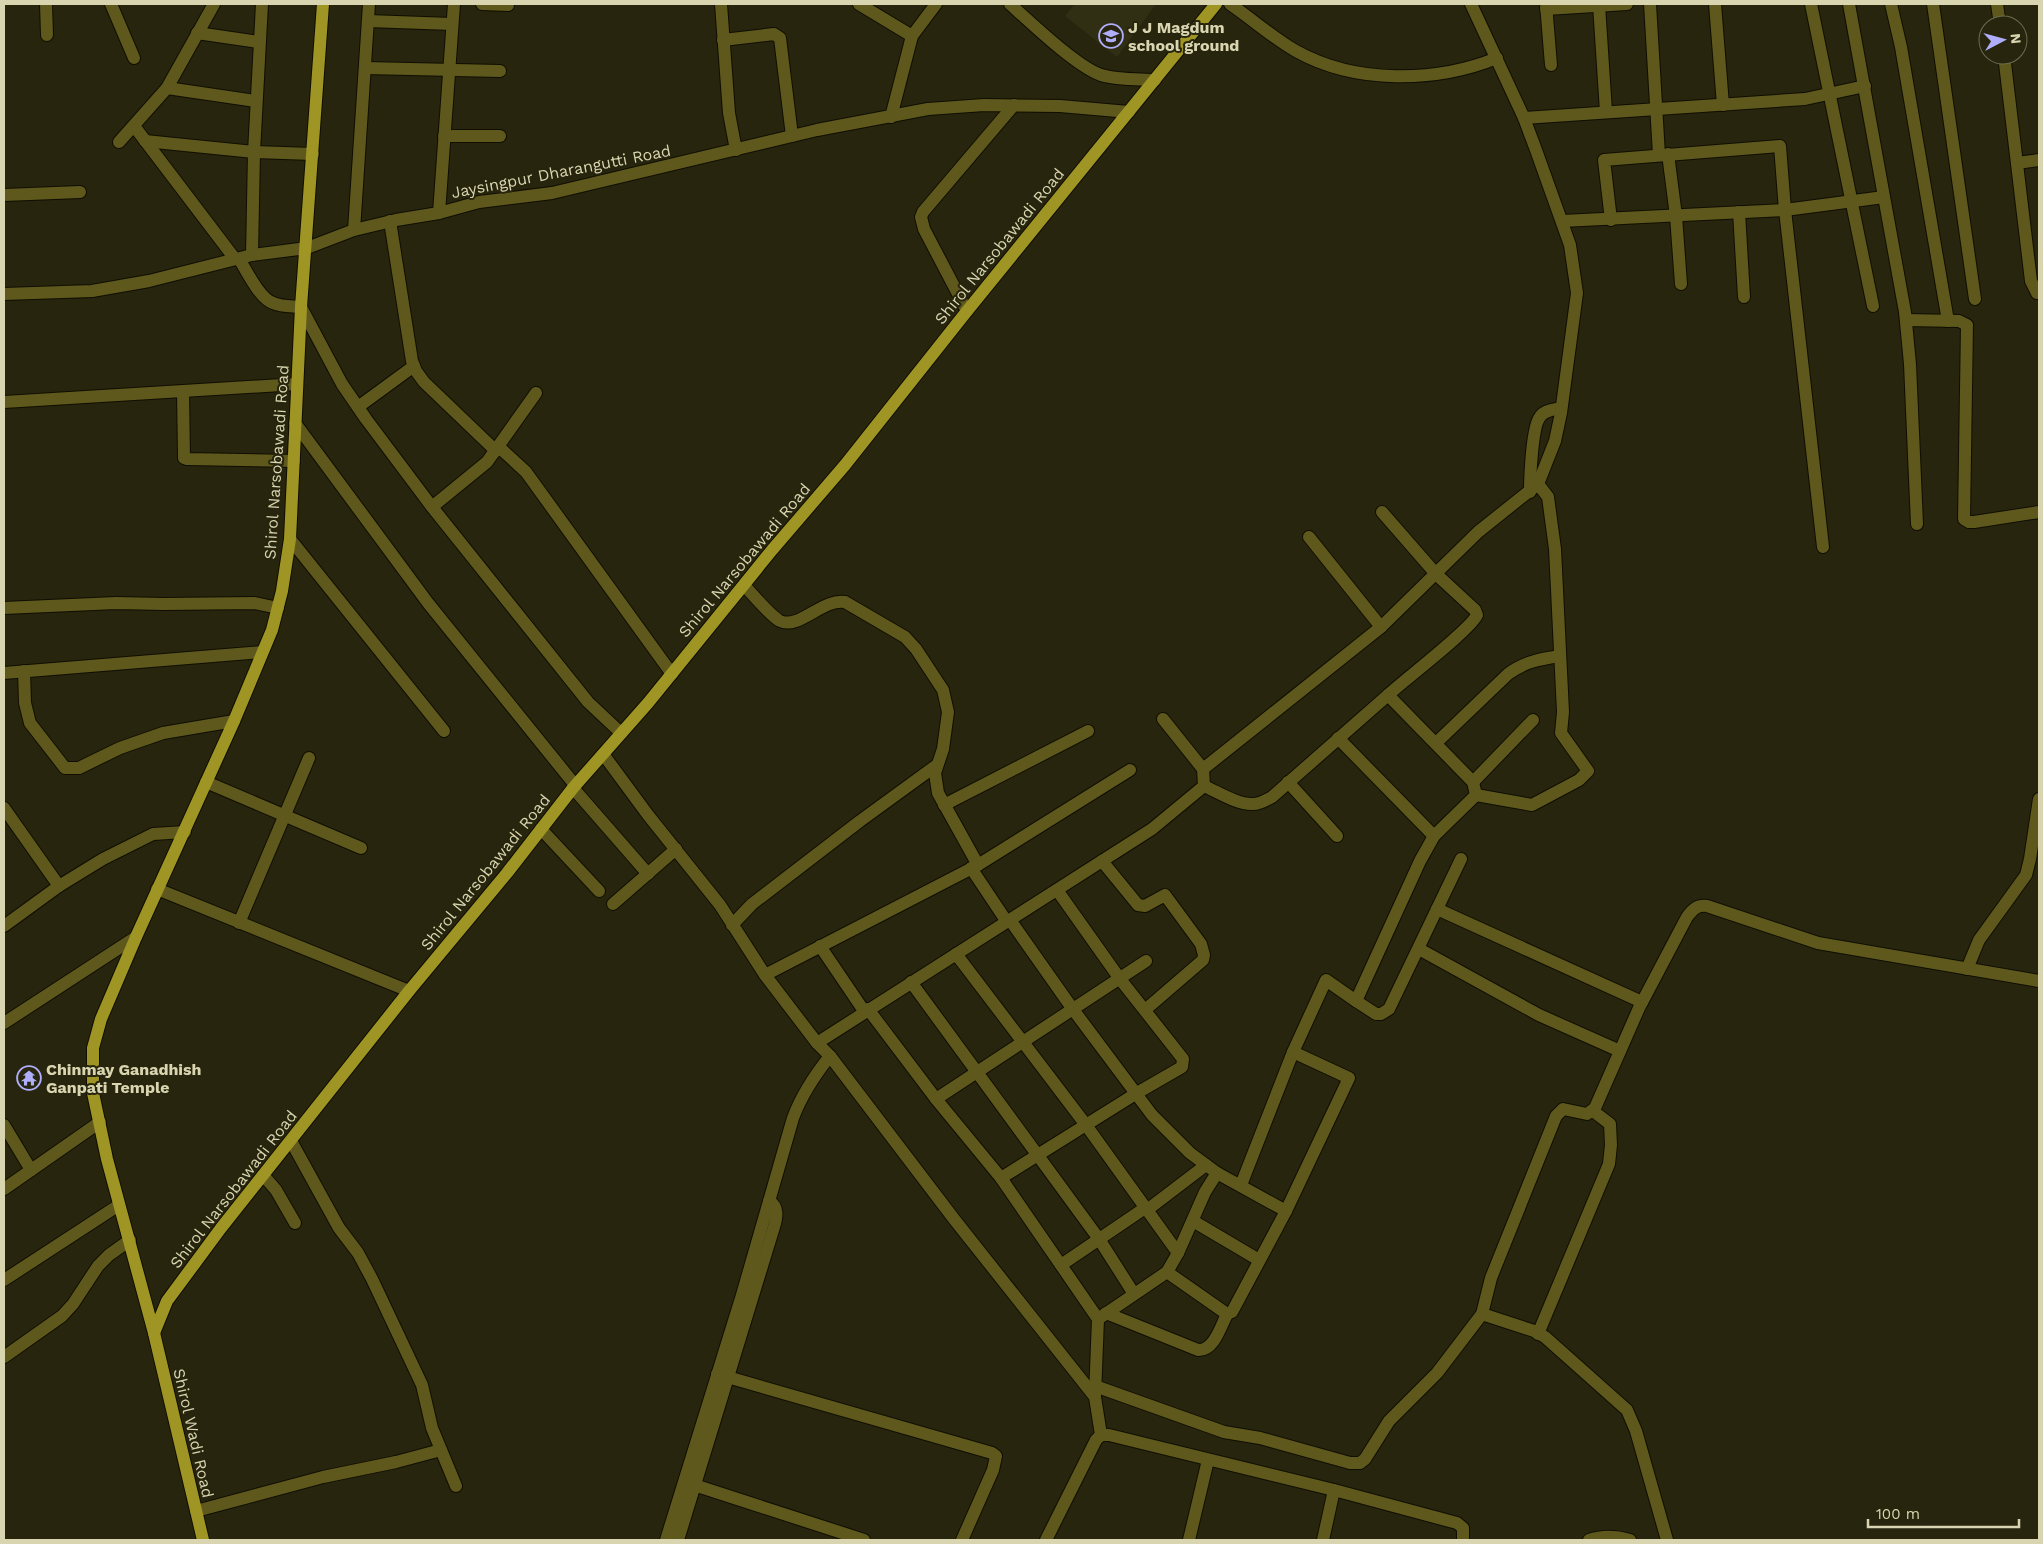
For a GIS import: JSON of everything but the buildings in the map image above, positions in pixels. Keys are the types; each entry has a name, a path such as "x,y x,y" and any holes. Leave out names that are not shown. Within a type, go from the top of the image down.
{"main road":[{"name":"Shirol Narsobawadi Road","path":"154,1333 119,1205 93,1093 94,1048 101,1019 157,889 185,832 234,721 272,630 278,608 290,539 301,307 307,248 323,4"},
{"name":"Shirol Narsobawadi Road","path":"154,1333 166,1301 409,991 574,786 672,674 845,465 967,310 1216,4"},
{"name":"Shirol Wadi Road","path":"154,1333 203,1540"}],"street":[{"path":"46,4 47,35"},
{"path":"111,4 134,58"},
{"path":"119,142 167,88 214,4"},
{"path":"252,255 258,42 262,4"},
{"path":"354,230 370,4"},
{"path":"439,213 454,4"},
{"path":"482,4 508,6"},
{"path":"721,4 729,113 736,150"},
{"path":"859,4 912,36"},
{"path":"891,117 912,36 936,4"},
{"path":"1010,4 1094,72 1109,77 1155,80"},
{"path":"1230,4 1295,51 1339,69 1374,76 1418,75 1468,69 1497,58"},
{"path":"1203,770 1381,627 1478,532 1534,488 1555,441 1576,293 1570,245 1524,118 1471,4"},
{"path":"1551,65 1546,6 1627,4"},
{"path":"1650,4 1657,109 1676,216 1681,284"},
{"path":"1715,4 1723,105"},
{"path":"1811,4 1831,93 1873,306"},
{"path":"1849,4 1866,86 1906,320 1910,364 1917,524"},
{"path":"1891,4 1901,47 1948,321"},
{"path":"1933,4 1975,299"},
{"path":"1599,5 1606,112"},
{"path":"368,21 452,24"},
{"path":"197,33 258,42"},
{"path":"723,40 774,34 780,38 792,136"},
{"path":"2005,65 2031,281 2033,288 2037,293 2039,292"},
{"path":"365,68 500,71"},
{"path":"1524,118 1805,99 1866,86"},
{"path":"167,88 256,101"},
{"path":"967,310 924,229 921,218 923,212 1014,105"},
{"name":"Jaysingpur Dharangutti Road","path":"4,294 92,291 149,281 252,255 307,248 354,230 439,213 479,202 552,193 792,136 928,109 1014,105 1060,106 1129,112"},
{"path":"134,126 268,301 278,305 301,307 330,363 358,407 432,507 588,702 621,733"},
{"path":"444,136 500,136"},
{"path":"145,141 254,152 313,154"},
{"path":"1611,220 1604,160 1780,146 1785,210 1822,547"},
{"path":"2017,162 2039,160"},
{"path":"4,195 80,192"},
{"path":"1562,221 1785,210 1884,198"},
{"path":"1739,212 1744,297"},
{"path":"390,222 406,331 414,366 424,382 526,472 672,674"},
{"path":"1906,320 1964,322 1968,328 1962,516 1966,521 1974,522 2039,512"},
{"path":"358,407 414,366"},
{"path":"4,402 297,384"},
{"path":"183,391 184,458 187,460 294,461"},
{"path":"432,507 487,462 536,393"},
{"path":"1476,796 1532,804 1579,780 1588,772 1561,733 1562,712 1555,548 1548,497 1534,488 1530,470 1538,420 1544,413 1561,408"},
{"path":"295,423 428,603 574,786 648,874"},
{"path":"1204,786 1246,804 1254,804 1272,797 1475,620 1477,615 1470,605 1436,574 1382,512"},
{"path":"1309,538 1381,627"},
{"path":"290,539 444,731"},
{"path":"744,585 780,621 789,622 797,620 838,601 849,604 905,637 925,662 943,690 947,700 948,712 945,739 935,773 938,793 975,866 1009,921 1152,1115 1190,1153 1217,1173 1286,1211"},
{"path":"4,608 116,603 255,603 278,608"},
{"path":"4,673 262,652"},
{"path":"1436,743 1508,674 1534,660 1560,656"},
{"path":"24,671 24,694 30,723 65,768 78,768 120,748 163,733 234,721"},
{"path":"1388,695 1474,782 1476,796"},
{"path":"1163,719 1203,770 1204,786"},
{"path":"1474,782 1532,720"},
{"path":"944,805 1088,732"},
{"path":"1338,738 1434,836"},
{"path":"603,754 648,815 720,905 765,975 817,1043 830,1056 954,1219 1095,1392 1224,1432 1260,1438 1355,1464 1365,1459 1394,1415 1436,1373 1482,1314 1491,1278 1556,1116 1563,1109 1587,1114 1593,1111 1642,1002 1693,909 1699,905 1707,906 1818,942 2039,981"},
{"path":"239,923 309,758"},
{"path":"732,925 752,904 860,821 937,766"},
{"path":"765,975 975,866 1130,770"},
{"path":"206,782 361,848"},
{"path":"1288,782 1337,836"},
{"path":"817,1043 1152,829 1204,786"},
{"path":"1356,1001 1420,861 1434,836 1476,796"},
{"path":"1967,969 1979,940 2026,875 2039,799"},
{"path":"4,808 59,886"},
{"path":"541,829 599,891"},
{"path":"4,926 59,886 103,859 153,834 185,832"},
{"path":"613,904 676,849"},
{"path":"1241,1185 1294,1052 1326,980 1376,1014 1386,1012 1419,949 1461,859"},
{"path":"1102,861 1138,905 1145,906 1165,895 1201,944 1203,950 1203,960 1145,1010"},
{"path":"157,889 409,991"},
{"path":"1001,1178 1184,1064 1183,1059 1120,979 1056,890"},
{"path":"1437,909 1642,1002"},
{"path":"4,1024 136,937"},
{"path":"820,946 866,1010 1001,1178 1061,1265 1102,1316 1203,1350 1214,1341 1227,1314 1232,1312 1286,1211 1349,1078 1294,1052"},
{"path":"1419,949 1539,1015 1620,1051"},
{"path":"956,954 1086,1125 1178,1253"},
{"path":"936,1099 1146,961"},
{"path":"911,982 1099,1239 1134,1294"},
{"path":"678,1540 690,1483 723,1376 769,1201 800,1098 810,1081 830,1056"},
{"path":"1538,1334 1609,1164 1611,1145 1610,1124 1593,1111"},
{"path":"4,1189 100,1122"},
{"path":"4,1125 31,1170"},
{"path":"291,1141 339,1228 358,1253 376,1288 422,1385 432,1428 456,1486"},
{"path":"1061,1265 1146,1209 1206,1165"},
{"path":"1102,1316 1168,1272 1205,1192 1217,1173"},
{"path":"263,1175 276,1190 295,1223"},
{"path":"4,1280 119,1205"},
{"path":"1193,1221 1259,1260"},
{"path":"4,1357 62,1316 73,1304 98,1266 108,1255 130,1240"},
{"path":"1168,1272 1227,1314"},
{"path":"1482,1314 1538,1334 1555,1345 1627,1410 1636,1431 1667,1540"},
{"path":"1101,1436 1095,1392 1102,1316"},
{"path":"723,1376 996,1456 993,1470 962,1540"},
{"path":"1046,1540 1096,1440 1101,1436 1109,1435 1334,1490 1456,1523 1463,1528 1463,1540"},
{"path":"196,1511 323,1477 396,1462 440,1450"},
{"path":"1189,1540 1208,1460"},
{"path":"666,1540 690,1483"},
{"path":"690,1483 864,1540"},
{"path":"1323,1540 1334,1490"},
{"path":"1589,1540 1620,1537 1630,1540"}],"shaded area":[{"name":"J J Magdum school ground","path":"1075,4 1156,4 1117,57 1065,16"}],"place":[{"name":"J J Magdum school ground","path":"1111,36"},
{"name":"Chinmay Ganadhish Ganpati Temple","path":"29,1078"}]}
